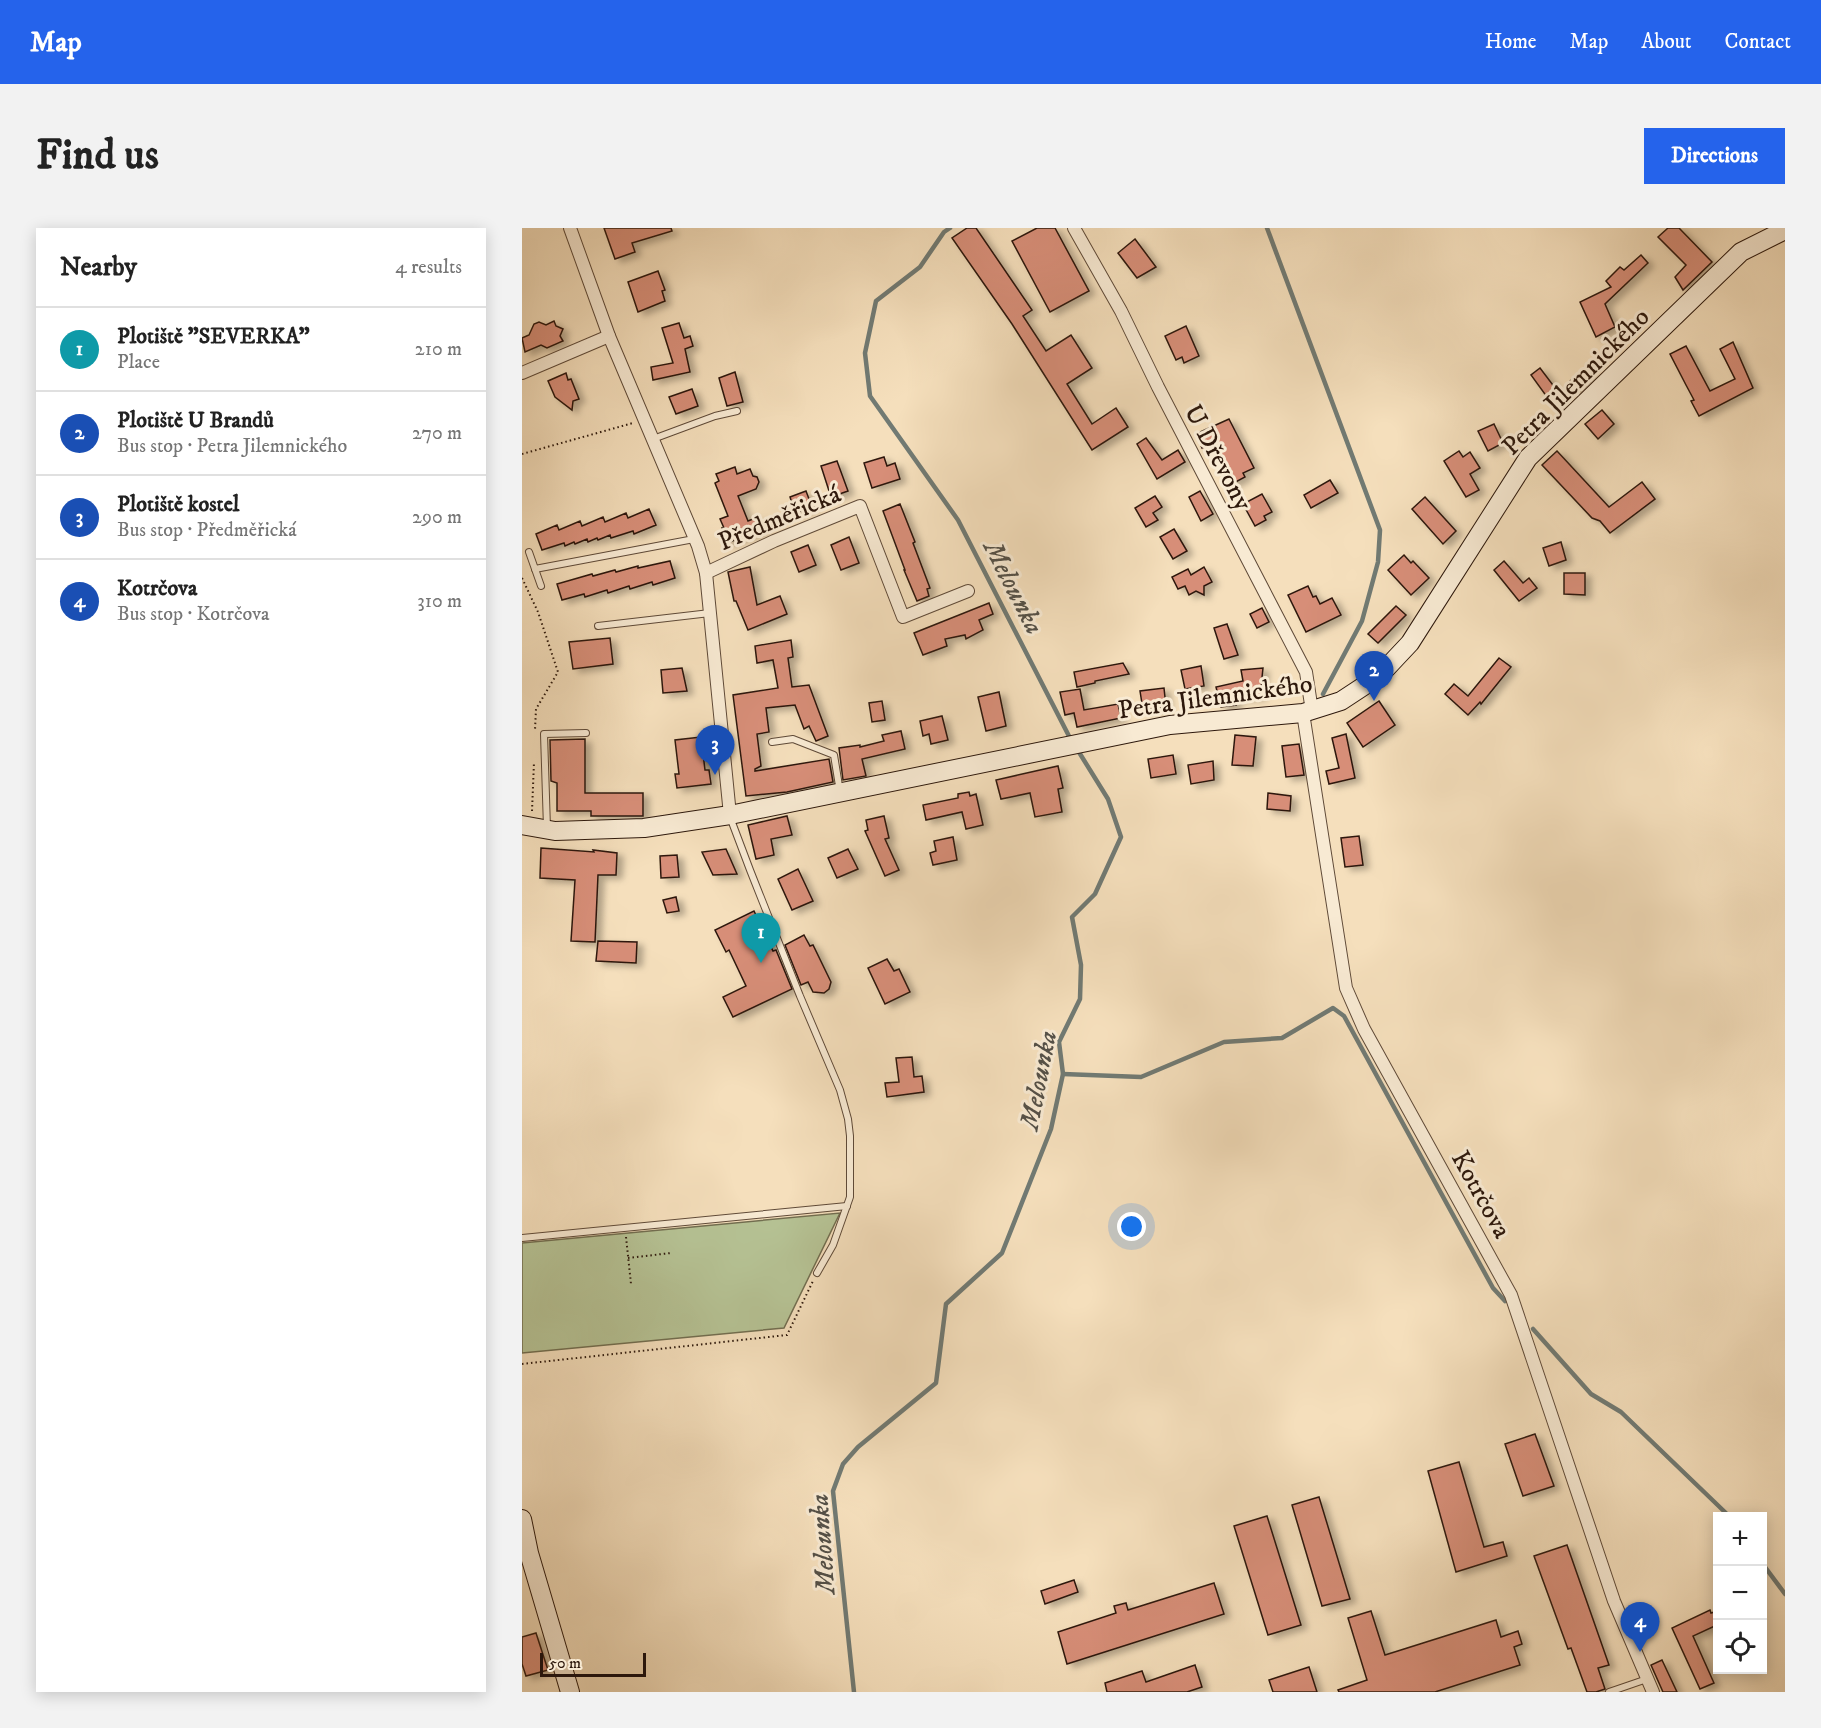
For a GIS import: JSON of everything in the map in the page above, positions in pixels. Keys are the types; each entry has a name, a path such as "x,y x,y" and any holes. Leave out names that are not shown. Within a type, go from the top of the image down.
{"street":[{"name":"Předměřická","path":"570,228 609,336 695,538 706,573 730,815"},
{"name":"U Dřevony","path":"1074,228 1121,311 1306,672 1307,712"},
{"name":"Petra Jilemnického","path":"533,827 555,831 644,828 730,815 1170,726 1307,712 1341,701 1379,675 1410,642 1528,458 1741,252 1785,230"},
{"path":"522,373 609,336"},
{"name":"Předměřická","path":"706,573 774,541 860,506 903,617 968,591"},
{"name":"Kotrčova","path":"1307,712 1346,988 1364,1029 1511,1295 1614,1601 1653,1692"},
{"path":"522,1519 538,1584 570,1692"}],"lane":[{"path":"653,439 715,416 736,411"},
{"path":"535,569 695,538"},
{"path":"529,552 541,586"},
{"path":"598,626 711,613"},
{"path":"533,827 544,734 586,733"},
{"path":"771,742 794,739 834,755 840,792"},
{"path":"730,815 775,933 840,1090 850,1136 850,1197 833,1245 817,1273"},
{"path":"522,1238 847,1206"},
{"path":"1609,1692 1647,1679"}],"path":[{"path":"522,454 645,420"},
{"path":"522,578 537,612 558,672 536,709 535,733"},
{"path":"533,827 534,756"},
{"path":"625,1228 631,1284"},
{"path":"628,1258 671,1254"},
{"path":"522,1364 787,1335 817,1273"}],"green space":[{"path":"840,1213 784,1328 522,1353 522,1243"}],"building":[{"path":"604,228 671,228 672,231 632,243 635,252 615,259"},
{"path":"967,228 976,228 1032,310 1023,316 1046,351 1071,335 1092,368 1067,384 1092,424 1116,408 1128,427 1092,450 1012,324 952,238"},
{"path":"1037,228 1055,228 1089,291 1050,312 1012,241"},
{"path":"1668,228 1679,228 1712,262 1683,290 1675,277 1686,265 1658,237"},
{"path":"1135,239 1156,267 1137,278 1118,253"},
{"path":"1641,255 1648,263 1605,304 1615,327 1596,337 1580,302 1611,287 1606,281 1620,267 1624,270"},
{"path":"658,271 665,290 662,291 665,301 638,312 628,282"},
{"path":"554,321 556,326 563,329 560,336 563,341 547,348 541,345 525,352 522,338 529,335 534,324 539,322 546,325"},
{"path":"679,323 684,338 690,336 693,346 685,349 690,372 653,380 651,367 673,363 662,328"},
{"path":"1186,326 1199,356 1184,363 1182,357 1176,360 1165,336"},
{"path":"1733,342 1753,388 1699,416 1691,401 1694,400 1670,354 1686,346 1710,391 1735,379 1720,349"},
{"path":"1540,368 1565,401 1555,408 1531,375"},
{"path":"1585,368 1592,377 1574,392 1569,382"},
{"path":"735,372 743,402 727,406 719,378"},
{"path":"566,373 579,399 573,401 572,410 555,397 548,381"},
{"path":"692,389 698,406 676,414 669,397"},
{"path":"1602,410 1614,424 1598,439 1585,424"},
{"path":"1229,419 1254,468 1243,473 1245,477 1232,484 1211,444 1202,448 1196,434"},
{"path":"1494,424 1503,443 1488,451 1478,431"},
{"path":"1146,438 1162,460 1178,450 1185,462 1157,479 1137,444"},
{"path":"1459,451 1463,457 1470,452 1480,468 1470,474 1479,490 1466,497 1444,461"},
{"path":"1557,451 1609,507 1642,482 1655,499 1610,533 1600,521 1592,518 1542,465"},
{"path":"884,457 887,466 895,463 900,479 872,488 864,463"},
{"path":"837,461 848,491 831,497 821,466"},
{"path":"735,467 737,474 750,469 753,476 757,477 759,482 756,489 738,496 748,521 758,517 763,529 727,543 720,519 728,516 715,483 719,481 716,474"},
{"path":"1330,480 1338,493 1311,508 1304,495"},
{"path":"806,491 812,507 795,513 790,497"},
{"path":"1200,491 1213,514 1201,521 1189,497"},
{"path":"1262,494 1272,512 1264,516 1266,520 1255,526 1243,504"},
{"path":"1155,496 1162,507 1153,513 1158,520 1146,527 1135,508"},
{"path":"1425,497 1456,531 1443,544 1412,509"},
{"path":"900,504 930,588 927,589 929,596 917,601 883,511"},
{"path":"649,509 656,525 634,534 633,531 611,538 610,535 588,542 587,539 565,546 564,543 542,550 536,534 557,525 559,530 580,521 582,526 603,517 605,522 626,513 628,518"},
{"path":"1174,529 1187,551 1173,559 1160,537"},
{"path":"849,537 859,563 841,570 831,545"},
{"path":"1561,542 1566,560 1549,566 1543,548"},
{"path":"808,545 816,565 799,572 791,552"},
{"path":"1404,555 1429,578 1411,595 1388,570"},
{"path":"670,561 675,578 653,585 652,582 630,589 629,586 608,593 607,590 585,597 584,594 562,600 557,584 592,574 593,576"},
{"path":"1504,561 1523,583 1529,578 1537,588 1519,601 1494,570"},
{"path":"750,567 757,605 780,596 787,614 748,630 736,601 734,601 728,572"},
{"path":"1204,567 1212,582 1204,586 1204,595 1196,591 1189,595 1185,586 1178,589 1172,577 1188,569 1191,575"},
{"path":"1564,573 1585,573 1585,595 1564,594"},
{"path":"1308,586 1313,597 1316,596 1320,604 1332,598 1341,615 1306,632 1288,595"},
{"path":"989,603 993,614 979,620 983,630 966,639 965,635 945,639 947,646 923,655 914,633"},
{"path":"1396,606 1406,615 1378,643 1368,634"},
{"path":"1262,608 1269,622 1257,628 1250,614"},
{"path":"1227,624 1238,655 1224,659 1214,628"},
{"path":"610,638 613,664 573,669 569,642"},
{"path":"791,640 793,657 788,658 792,687 809,685 828,736 816,741 809,726 804,729 795,705 766,708 769,732 757,734 761,766 755,771 829,759 833,782 787,792 746,796 733,695 778,688 773,660 757,663 755,646"},
{"path":"1499,658 1511,667 1481,704 1480,702 1468,715 1445,694 1454,684 1468,696"},
{"path":"1123,663 1129,674 1077,687 1074,672"},
{"path":"1201,666 1204,686 1185,689 1181,670"},
{"path":"682,668 687,691 663,693 661,670"},
{"path":"1263,668 1260,696 1234,698 1236,705 1221,707 1216,687 1243,681 1241,670"},
{"path":"1164,688 1166,707 1143,710 1140,691"},
{"path":"1080,689 1084,710 1118,704 1121,718 1077,727 1074,713 1065,715 1060,692"},
{"path":"999,692 1006,726 986,731 978,697"},
{"path":"882,701 885,720 872,722 869,703"},
{"path":"1379,701 1395,725 1363,747 1347,723"},
{"path":"942,716 948,740 931,744 929,734 923,736 920,721"},
{"path":"901,731 905,749 862,759 866,776 843,780 839,748 860,745 860,747 884,741 882,735"},
{"path":"1346,734 1355,778 1329,784 1326,771 1339,768 1332,738"},
{"path":"1235,735 1256,737 1253,766 1232,765"},
{"path":"701,737 705,770 709,770 711,784 677,788 675,774 679,774 675,740"},
{"path":"585,739 585,793 643,793 643,816 591,816 591,811 557,811 557,783 551,781 550,740"},
{"path":"1299,744 1304,775 1286,777 1282,746"},
{"path":"1173,755 1176,774 1151,778 1148,759"},
{"path":"1213,761 1214,780 1191,784 1188,765"},
{"path":"1058,766 1063,788 1058,789 1062,812 1035,817 1030,793 1001,799 996,780"},
{"path":"969,792 970,796 976,794 983,825 966,829 962,812 926,820 923,805 958,798 958,794"},
{"path":"1268,793 1291,796 1290,811 1267,809"},
{"path":"787,816 792,835 771,839 774,855 756,859 748,825"},
{"path":"884,816 889,838 885,839 899,870 885,876 865,831 868,830 866,820"},
{"path":"1359,836 1363,865 1345,867 1341,838"},
{"path":"953,837 957,860 933,865 930,853 936,851 934,841"},
{"path":"541,848 617,853 616,875 598,875 595,942 571,941 575,880 540,878"},
{"path":"726,849 737,874 713,875 702,852"},
{"path":"848,849 858,869 837,878 828,858"},
{"path":"677,855 679,877 661,878 660,856"},
{"path":"798,869 813,901 792,910 778,879"},
{"path":"676,897 679,911 667,913 663,900"},
{"path":"754,911 773,951 776,950 792,989 733,1017 723,997 746,986 729,950 726,952 715,930"},
{"path":"804,935 810,946 813,945 831,982 829,989 824,993 813,992 808,982 801,985 785,945"},
{"path":"598,941 637,942 636,963 596,961"},
{"path":"887,959 894,971 899,969 910,992 885,1004 868,968"},
{"path":"912,1057 914,1077 922,1076 924,1092 887,1097 885,1083 899,1082 896,1058"},
{"path":"1535,1434 1554,1486 1523,1496 1505,1444"},
{"path":"1459,1462 1484,1547 1503,1542 1507,1556 1456,1572 1428,1471"},
{"path":"1319,1497 1350,1599 1322,1606 1292,1505"},
{"path":"1267,1516 1301,1625 1268,1635 1234,1526"},
{"path":"1567,1545 1609,1665 1598,1668 1605,1689 1596,1692 1587,1692 1571,1648 1568,1649 1534,1556"},
{"path":"1074,1580 1078,1592 1045,1604 1041,1591"},
{"path":"1214,1583 1224,1614 1067,1664 1058,1632 1116,1613 1114,1606 1126,1603 1128,1610"},
{"path":"1710,1610 1713,1612 1713,1627 1693,1636 1714,1683 1700,1689 1672,1628"},
{"path":"1371,1611 1385,1655 1496,1620 1501,1637 1518,1631 1522,1644 1514,1647 1520,1665 1435,1692 1339,1692 1338,1690 1367,1680 1348,1618"},
{"path":"536,1633 548,1670 526,1676 522,1664 522,1637"},
{"path":"1662,1660 1677,1692 1663,1692 1651,1665"},
{"path":"1195,1665 1202,1687 1187,1692 1107,1692 1105,1683 1142,1671 1146,1682"},
{"path":"1309,1667 1317,1692 1273,1692 1269,1680"}],"waterway":[{"name":"Melounka","path":"950,228 944,232 920,267 876,301 865,353 870,396 958,520 1071,740"},
{"path":"1267,228 1380,530 1378,562 1362,621 1323,694"},
{"name":"Melounka","path":"854,1692 833,1491 843,1464 858,1447 936,1383 946,1304 1002,1253 1051,1129 1063,1074 1059,1042 1080,999 1081,965 1072,917 1095,894 1121,837 1108,799 1077,749"},
{"path":"1063,1074 1141,1077 1224,1042 1282,1038 1333,1008 1344,1016 1493,1288 1505,1301"},
{"path":"1533,1329 1591,1394 1621,1412 1725,1512"},
{"path":"1764,1566 1785,1594"}],"place":[{"name":"Plotiště U Brandů","path":"1374,701"},
{"name":"Plotiště kostel","path":"715,775"},
{"name":"Plotiště \"SEVERKA\"","path":"761,963"},
{"name":"Kotrčova","path":"1640,1652"}]}
